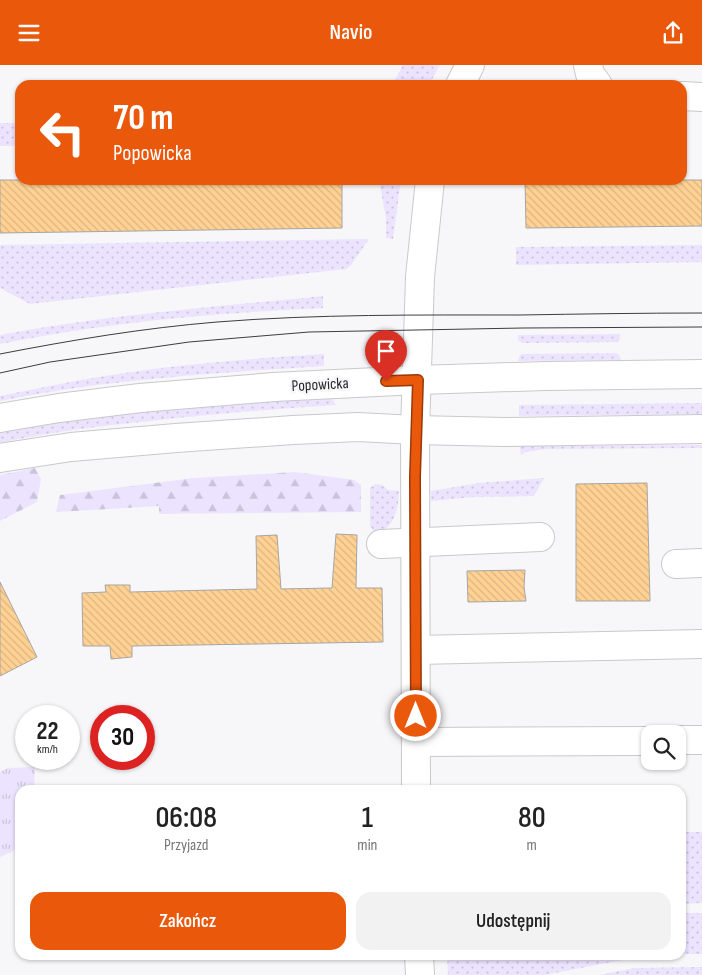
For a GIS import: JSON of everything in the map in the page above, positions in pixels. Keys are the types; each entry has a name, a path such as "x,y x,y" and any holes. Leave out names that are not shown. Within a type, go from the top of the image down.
{"street":[{"path":"462,80 470,65"},
{"path":"588,65 590,74 594,80"},
{"path":"687,97 702,97"},
{"path":"416,785 415,430 420,277 429,185"},
{"name":"Popowicka","path":"0,418 59,408 140,398 274,387 545,375 702,375"},
{"path":"0,458 80,447 283,430 358,427 504,432 702,429"},
{"path":"382,544 540,537"},
{"path":"416,650 702,644"},
{"path":"686,740 702,740"},
{"path":"416,742 641,741"},
{"path":"420,960 420,975"}],"green space":[{"path":"403,65 440,65 432,80 395,80"},
{"path":"0,123 15,123 15,146 0,146"},
{"path":"380,185 400,185 393,239 386,238 386,218"},
{"path":"369,239 351,265 346,269 30,304 0,288 0,245"},
{"path":"702,245 702,262 516,265 516,247"},
{"path":"323,296 323,308 120,324 0,344 0,335 40,328 162,312"},
{"path":"620,334 618,342 522,343 518,340 518,335"},
{"path":"616,353 621,360 518,361 520,355 523,354"},
{"path":"324,354 324,366 202,374 121,382 40,393 0,401 0,396 137,371 230,361"},
{"path":"331,397 336,405 112,425 0,443 0,432 27,427 138,412"},
{"path":"702,403 702,414 519,416 519,405"},
{"path":"702,445 702,448 546,449 526,452 521,455 520,446"},
{"path":"35,468 41,479 37,502 0,521 0,475"},
{"path":"295,472 354,480 361,485 361,512 159,514 159,506 56,512 60,495 194,478"},
{"path":"544,478 534,496 473,497 431,501 431,491 479,483"},
{"path":"375,484 383,485 388,490 399,491 398,504 391,523 387,528 375,533 370,526 370,488"},
{"path":"8,768 35,770 34,785 15,785 15,850 0,857 0,772"},
{"path":"686,832 702,832 702,903 686,904"},
{"path":"686,913 702,913 702,954 686,954"},
{"path":"447,960 622,960 544,975 448,975"},
{"path":"702,967 702,975 599,975 635,968"}],"building":[{"path":"0,180 15,180 15,185 342,185 342,228 0,233"},
{"path":"687,180 702,180 702,226 526,228 525,185 687,185"},
{"path":"647,483 650,601 576,601 576,484"},
{"path":"336,534 357,535 356,588 382,588 383,642 132,646 132,657 111,659 110,646 83,646 82,593 106,592 105,585 130,585 130,592 257,589 256,536 277,535 281,589 332,588"},
{"path":"525,570 524,587 526,601 468,602 467,571"},
{"path":"0,582 37,657 0,676"}],"tram line":[{"path":"0,354 135,331 255,319 368,315 702,313"},
{"path":"0,373 50,362 189,342 309,332 702,327"}],"route":[{"path":"386,381 418,380 415,430 416,716"}]}
